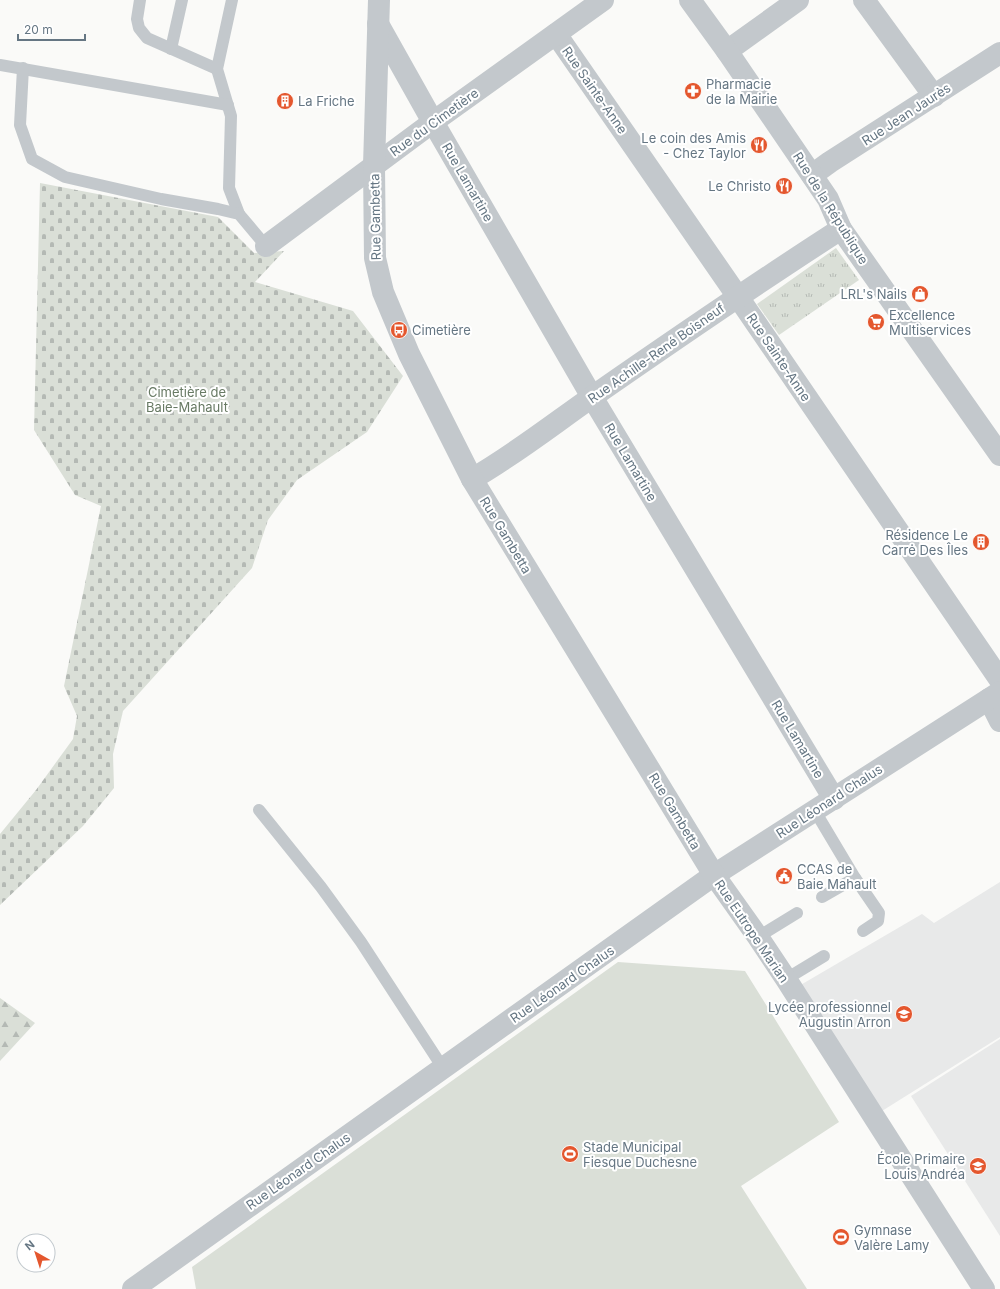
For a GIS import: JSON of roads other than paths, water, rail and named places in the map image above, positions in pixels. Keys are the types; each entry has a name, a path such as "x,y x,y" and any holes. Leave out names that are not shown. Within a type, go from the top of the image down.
{"street":[{"name":"Rue Gambetta","path":"379,0 374,166 375,258 383,292 409,354 472,479 714,875"},
{"name":"Rue du Cimetière","path":"266,246 433,122 603,0"},
{"name":"Rue de la République","path":"690,0 828,199 841,229 1000,455"},
{"path":"726,51 798,0"},
{"path":"864,0 934,96"},
{"name":"Rue Lamartine","path":"378,24 592,397 834,798"},
{"name":"Rue Sainte-Anne","path":"556,34 1000,680"},
{"name":"Rue Jean Jaurès","path":"812,175 1000,53"},
{"name":"Rue Achille-René Boisneuf","path":"472,479 492,468 592,397 738,297 841,229"},
{"path":"994,696 1000,721"},
{"name":"Rue Léonard Chalus","path":"132,1289 714,875 994,696"},
{"name":"Rue Eutrope Marian","path":"714,875 786,979 984,1289"}],"lane":[{"path":"140,0 137,19 138,28 147,38 217,69"},
{"path":"172,49 182,0"},
{"path":"232,0 217,69 231,116 229,188 239,214 266,246"},
{"path":"0,65 228,105"},
{"path":"23,68 20,125 32,159 65,177 161,199 239,214"},
{"path":"259,810 361,942 443,1068"},
{"path":"815,811 855,878 879,914 878,921 863,931"},
{"path":"822,898 855,878"},
{"path":"758,938 797,914"},
{"path":"786,979 824,956"}],"place":[{"name":"Pharmacie de la Mairie","path":"693,91"},
{"name":"La Friche","path":"285,101"},
{"name":"Le coin des Amis - Chez Taylor","path":"759,145"},
{"name":"Le Christo","path":"784,186"},
{"name":"LRL's Nails","path":"920,294"},
{"name":"Excellence Multiservices","path":"876,322"},
{"name":"Cimetière","path":"399,330"},
{"name":"Résidence Le Carrė Des Îles","path":"981,542"},
{"name":"CCAS de Baie Mahault","path":"784,876"},
{"name":"Lycée professionnel Augustin Arron","path":"904,1014"},
{"name":"Stade Municipal Fiesque Duchesne","path":"570,1154"},
{"name":"École Primaire Louis Andréa","path":"978,1166"},
{"name":"Gymnase Valère Lamy","path":"841,1237"}],"park label":[{"name":"Cimetière de Baie-Mahault","path":"187,400"}]}
